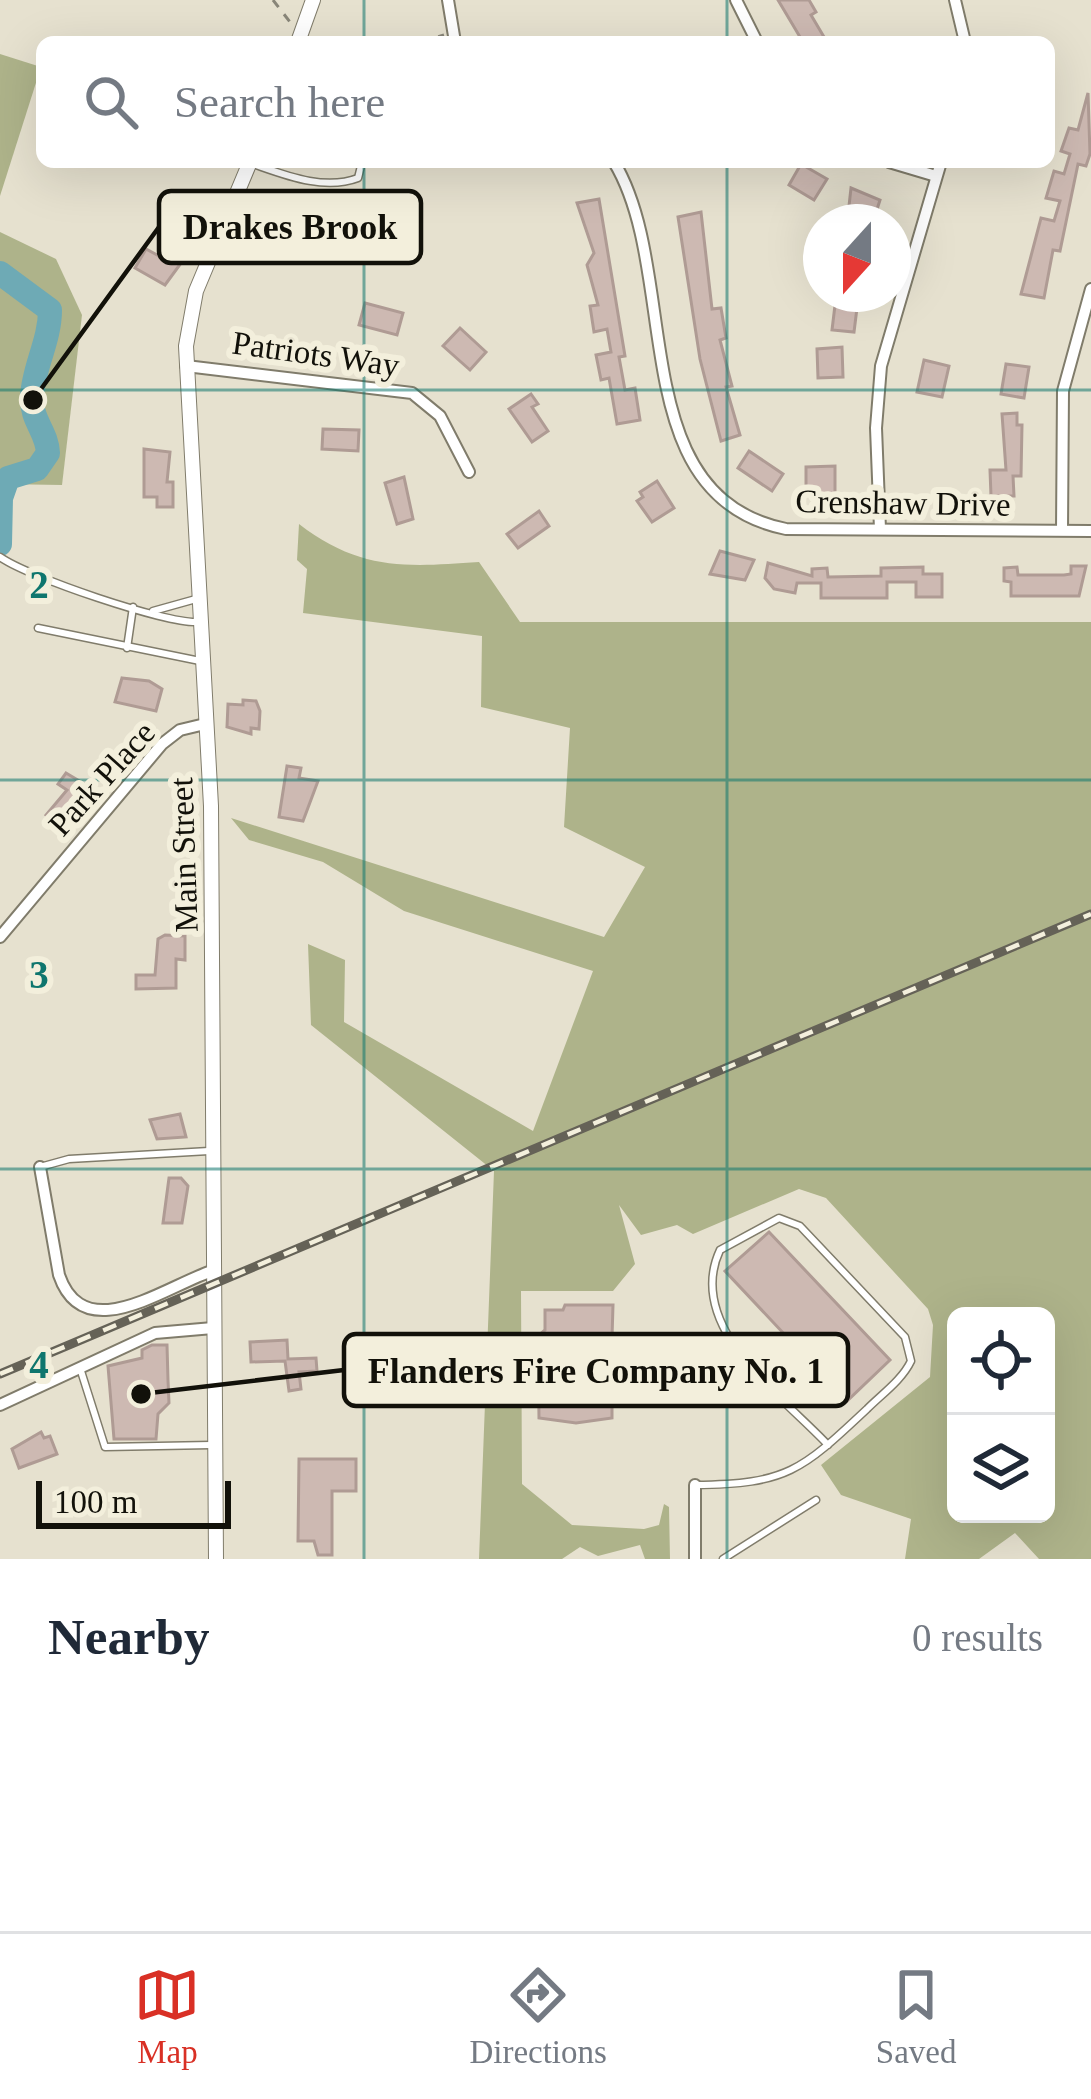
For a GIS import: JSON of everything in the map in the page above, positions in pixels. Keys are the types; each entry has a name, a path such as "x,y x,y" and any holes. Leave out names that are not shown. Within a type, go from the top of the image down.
{"street":[{"path":"300,36 314,0"},
{"path":"448,0 453,36"},
{"path":"736,0 754,36"},
{"path":"955,0 963,36"},
{"name":"Main Street","path":"216,1559 205,724 186,366 190,311 248,168"},
{"name":"Crenshaw Drive","path":"617,168 636,214 680,440 700,480 729,505 766,525 1091,531"},
{"path":"909,168 936,176"},
{"path":"880,529 876,428 881,367 938,168"},
{"path":"1062,530 1063,391 1091,289"},
{"name":"Patriots Way","path":"186,366 412,393 440,416 470,472"},
{"name":"Park Place","path":"0,938 162,745 175,733 205,724"},
{"path":"40,1167 59,1275 66,1291 86,1310 112,1312 212,1271"},
{"path":"0,1405 155,1334 213,1328"},
{"path":"695,1485 695,1559"}],"lane":[{"path":"265,168 296,178 344,184 358,178 360,168"},
{"path":"0,557 39,578 133,608 198,622"},
{"path":"153,610 196,599"},
{"path":"127,649 133,608"},
{"path":"38,628 200,661"},
{"path":"40,1167 69,1160 213,1151"},
{"path":"695,1485 774,1480 828,1445 908,1369 912,1352 905,1337 800,1226 779,1218 720,1250 713,1270 715,1305 730,1340 828,1445"},
{"path":"80,1368 103,1444 112,1450 215,1445"},
{"path":"723,1559 816,1500"}],"path":[{"path":"272,0 299,36"}],"green space":[{"path":"0,54 36,65 36,83 0,196"},
{"path":"0,232 56,259 82,315 62,485 0,484"},
{"path":"299,524 364,558 406,565 479,562 520,622 1091,622 1091,1559 1039,1559 1015,1533 979,1559 905,1559 911,1519 841,1495 821,1465 930,1377 933,1325 928,1309 826,1198 799,1189 693,1234 677,1225 641,1235 619,1205 635,1264 613,1291 521,1291 522,1484 572,1525 644,1529 659,1525 664,1504 669,1507 670,1559 645,1559 640,1545 598,1556 580,1547 562,1559 479,1559 494,1171 311,1025 308,944 345,960 344,1022 533,1131 593,971 404,911 323,862 249,840 231,818 604,937 645,867 564,827 570,728 481,707 482,636 303,613 307,569 297,560"},
{"path":"777,1332 815,1372 794,1392 771,1366 770,1350"}],"building":[{"path":"778,0 809,0 816,12 811,15 823,36 799,36"},
{"path":"1088,93 1090,154 1086,166 1078,164 1060,251 1053,250 1044,298 1021,294 1041,218 1054,221 1060,201 1046,198 1054,171 1064,174 1070,154 1061,151 1069,128 1078,130"},
{"path":"799,168 827,179 814,200 789,185"},
{"path":"851,188 880,200 879,204 849,204"},
{"path":"599,199 625,356 619,357 625,390 635,388 640,420 617,424 609,378 601,380 596,355 611,352 607,329 594,332 590,306 598,305 587,265 594,253 577,203"},
{"path":"186,209 205,216 201,229 194,227 184,259 165,285 135,268 146,249 161,257 168,236 176,239"},
{"path":"701,212 712,309 721,308 726,338 720,340 732,386 726,387 740,435 721,441 700,359 678,217"},
{"path":"365,303 403,313 397,335 359,325"},
{"path":"834,312 856,312 854,332 832,330"},
{"path":"460,328 486,352 470,370 443,346"},
{"path":"842,347 843,377 818,378 817,349"},
{"path":"924,360 949,366 942,397 917,392"},
{"path":"1006,364 1029,367 1024,398 1001,394"},
{"path":"531,394 538,404 532,407 548,431 532,442 509,409"},
{"path":"1017,413 1017,425 1022,425 1021,476 1013,476 1014,496 991,496 990,470 1006,470 1002,414"},
{"path":"323,429 359,430 358,451 322,449"},
{"path":"144,449 170,452 167,482 173,482 173,507 157,507 157,497 144,497"},
{"path":"749,451 783,474 772,491 738,468"},
{"path":"835,466 835,496 806,492 806,467"},
{"path":"404,477 413,519 397,524 385,483"},
{"path":"657,481 674,508 652,522 637,501 643,497 640,492"},
{"path":"539,511 549,526 518,548 507,534"},
{"path":"720,551 754,560 745,580 710,574"},
{"path":"768,563 812,576 812,569 827,568 828,577 881,576 881,568 923,567 923,574 942,574 942,597 916,597 916,582 887,582 887,598 821,598 821,583 797,583 795,593 774,589 765,578"},
{"path":"1071,566 1086,566 1079,596 1011,596 1011,582 1004,581 1004,568 1017,567 1018,575 1064,575 1071,574"},
{"path":"122,678 149,681 162,689 156,711 115,702"},
{"path":"243,700 256,701 260,711 259,729 251,728 251,734 227,727 228,704 243,705"},
{"path":"287,766 301,768 299,778 318,781 303,821 279,817"},
{"path":"66,773 96,791 64,830 46,815 67,790 58,784"},
{"path":"185,936 185,960 176,959 176,988 136,989 136,975 155,975 158,939"},
{"path":"180,1114 186,1137 157,1139 150,1120"},
{"path":"169,1178 181,1178 188,1186 182,1223 163,1223"},
{"path":"769,1232 890,1360 847,1401 725,1271"},
{"path":"565,1305 613,1305 612,1338 590,1339 590,1363 612,1363 612,1418 576,1423 539,1418 538,1336 545,1330 545,1310 563,1310"},
{"path":"287,1340 288,1359 316,1358 317,1371 299,1372 301,1389 289,1391 285,1361 251,1362 250,1342"},
{"path":"167,1345 169,1403 158,1414 156,1439 114,1439 108,1366 142,1358 142,1350"},
{"path":"41,1432 44,1438 50,1436 57,1454 19,1468 12,1449"},
{"path":"299,1459 356,1459 356,1491 332,1491 332,1555 318,1555 314,1541 298,1541"}],"waterway":[{"path":"0,273 50,310 32,397 48,453 37,469 8,478 1,498 0,544"}],"railway":[{"path":"0,1374 1091,914"}],"place":[{"name":"Drakes Brook","path":"33,400"},
{"name":"Flanders Fire Company No. 1","path":"141,1394"}]}
